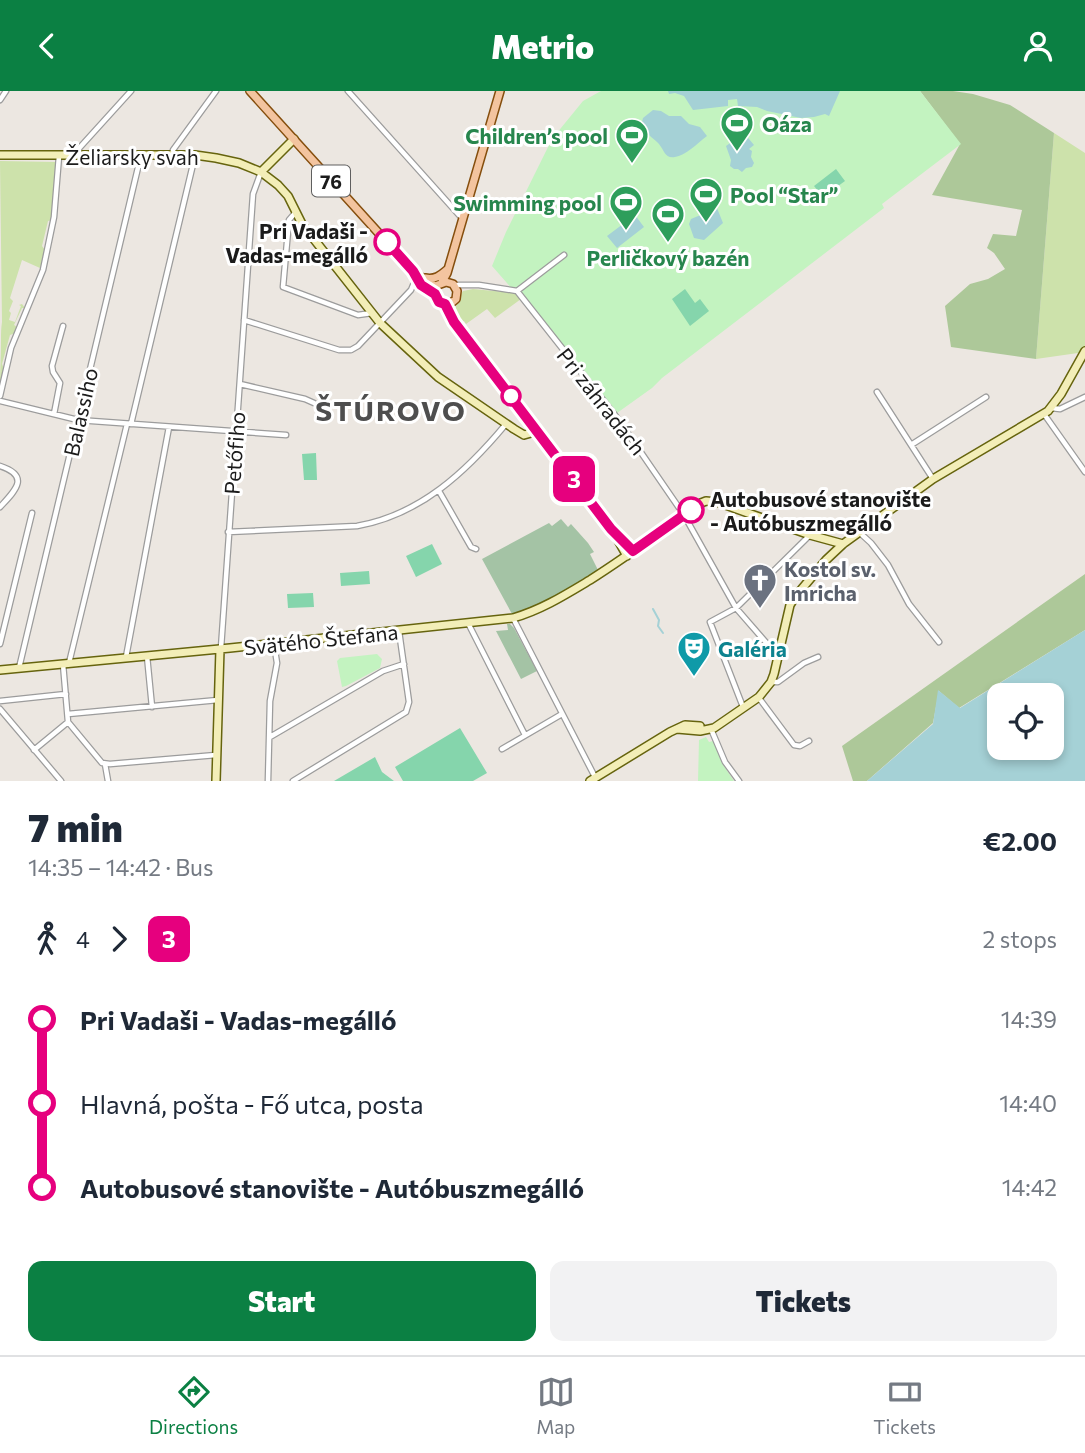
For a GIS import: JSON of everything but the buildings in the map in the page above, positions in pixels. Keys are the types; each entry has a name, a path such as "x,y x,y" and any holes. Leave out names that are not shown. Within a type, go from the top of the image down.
{"main road":[{"name":"76","path":"250,91 416,275 424,288 435,294 439,302 449,303"},
{"path":"435,294 453,255 500,91"},
{"path":"449,303 455,288 453,255"},
{"path":"416,275 436,278 448,269"},
{"name":"76","path":"416,275 432,284 455,288"}],"street":[{"path":"0,100 6,91"},
{"path":"73,156 131,91"},
{"path":"172,156 173,150 216,91"},
{"path":"348,91 464,218"},
{"path":"294,139 261,172 288,196 302,224 380,323 438,377 467,398 524,435 538,431"},
{"name":"Želiarsky svah","path":"0,155 195,155 239,163 261,172"},
{"name":"Balassiho","path":"19,669 141,155"},
{"path":"195,155 129,424 66,664 66,694 68,722 99,761 105,764 216,755"},
{"path":"59,156 54,217 43,270 11,348 0,398 78,420 286,435"},
{"name":"Petőfiho","path":"216,781 220,649 228,532 253,194 261,172"},
{"path":"295,213 289,220 283,288 358,315 372,313"},
{"path":"455,288 479,285 516,291 564,255"},
{"path":"411,290 416,275"},
{"path":"244,320 345,351 351,350 358,346 411,290 418,286 424,288"},
{"name":"Pri záhradách","path":"516,291 618,419 684,515 736,608 778,656"},
{"path":"449,303 460,328 630,554"},
{"path":"54,414 60,383 52,366 63,326"},
{"path":"513,618 593,779 677,729 700,731 714,728 759,697 771,682 794,597 826,560 842,544 933,479 1044,414 1051,408 1085,351"},
{"path":"240,384 314,403"},
{"path":"877,392 933,479"},
{"path":"911,445 986,397"},
{"path":"1051,408 1060,409 1085,397"},
{"path":"1044,414 1085,472"},
{"path":"228,532 330,528 375,523 401,514 439,491 506,424"},
{"path":"126,658 169,427"},
{"path":"0,466 12,470 18,481 16,491 0,507"},
{"path":"439,491 471,547 476,549"},
{"name":"Svätého Štefana","path":"0,670 513,618 543,607 630,554 701,503 712,501 842,544"},
{"path":"0,644 32,513"},
{"path":"859,532 872,543 888,565 909,604 939,642"},
{"path":"744,708 710,622 736,608 810,535"},
{"path":"468,624 525,735"},
{"path":"293,781 406,712 409,702 400,631"},
{"path":"268,781 270,701 277,663 274,643"},
{"path":"147,656 152,707"},
{"path":"771,682 778,682 804,663 818,657"},
{"path":"270,737 383,671 404,664"},
{"path":"0,701 66,694"},
{"path":"759,697 794,745 800,746 809,740"},
{"path":"68,714 218,700"},
{"path":"0,709 61,781"},
{"path":"502,749 562,714"},
{"path":"34,750 68,722"},
{"path":"711,729 726,762 739,781"},
{"path":"105,764 108,781"}],"green space":[{"path":"601,91 920,91 961,144 882,204 884,208 652,388 617,413 611,414 492,266 552,139 583,101"},
{"path":"920,91 973,94 1010,105 1054,133 1036,359 951,347 945,306 970,284 988,279 1005,269 987,248 993,234 1016,236 1022,210 932,195 960,144"},
{"path":"1054,133 1085,153 1085,352 1036,359"},
{"path":"0,161 56,162 52,220 48,221 40,268 22,260 10,298 13,301 9,320 15,322 21,306 19,305 22,304 25,308 22,308 14,325 17,327 15,333 10,335 2,364 4,369 0,388 2,322"},
{"path":"836,169 845,181 823,197 814,186"},
{"path":"473,289 515,293 521,299 495,318 487,309 466,324 464,321 461,323 456,311 458,299 463,291"},
{"path":"685,289 695,303 700,299 709,311 690,326 672,299"},
{"path":"316,453 317,480 304,480 302,454"},
{"path":"561,519 568,527 571,524 588,543 594,552 590,554 598,570 546,601 512,614 482,559 549,523 552,526"},
{"path":"432,544 442,564 416,577 406,556"},
{"path":"369,571 370,584 341,586 340,573"},
{"path":"1085,574 1085,630 999,683 987,683 987,691 959,708 939,691 933,723 867,781 853,781 842,746"},
{"path":"313,593 314,607 288,608 287,594"},
{"path":"507,624 514,628 537,671 521,679 496,631 508,630"},
{"path":"377,654 382,659 380,668 342,687 337,661 340,658"},
{"path":"460,728 487,773 473,781 403,781 395,767"},
{"path":"706,737 709,742 713,741 722,763 734,781 698,781 699,740"},
{"path":"375,757 382,772 394,781 334,781"}],"water":[{"path":"668,91 840,91 829,116 825,114 801,118 757,107 738,106 737,99 728,100 728,106 693,110 684,96 669,94"},
{"path":"653,110 669,116 681,116 689,124 700,127 707,136 683,154 669,157 642,126 643,118"},
{"name":"Oáza","path":"744,133 754,145 749,149 752,151 754,163 742,172 730,166 731,160 726,146"},
{"name":"Pool “Star”","path":"708,207 717,208 723,223 704,240 694,238 689,224 691,219 703,214"},
{"name":"Swimming pool","path":"635,215 644,227 617,248 607,236"},
{"path":"1085,630 1085,781 867,781 933,724 938,690 960,708 987,691 987,760 1064,760 1064,683 1000,683"}],"waterway":[{"path":"653,609 663,633"}],"bus line":[{"name":"3","path":"387,242 413,271 421,285 435,294 439,302 445,304 454,322 611,529 633,551 691,510"}],"place":[{"name":"Oáza","path":"737,153"},
{"name":"Children’s pool","path":"632,165"},
{"name":"Pool “Star”","path":"706,224"},
{"name":"Swimming pool","path":"626,232"},
{"name":"Pri Vadaši - Vadas-megálló","path":"387,242"},
{"name":"Perličkový bazén","path":"668,244"},
{"name":"Autobusové stanovište - Autóbuszmegálló","path":"691,510"},
{"name":"Kostol sv. Imricha","path":"760,610"},
{"name":"Galéria","path":"694,678"}],"district":[{"name":"ŠTÚROVO","path":"391,410"}]}
